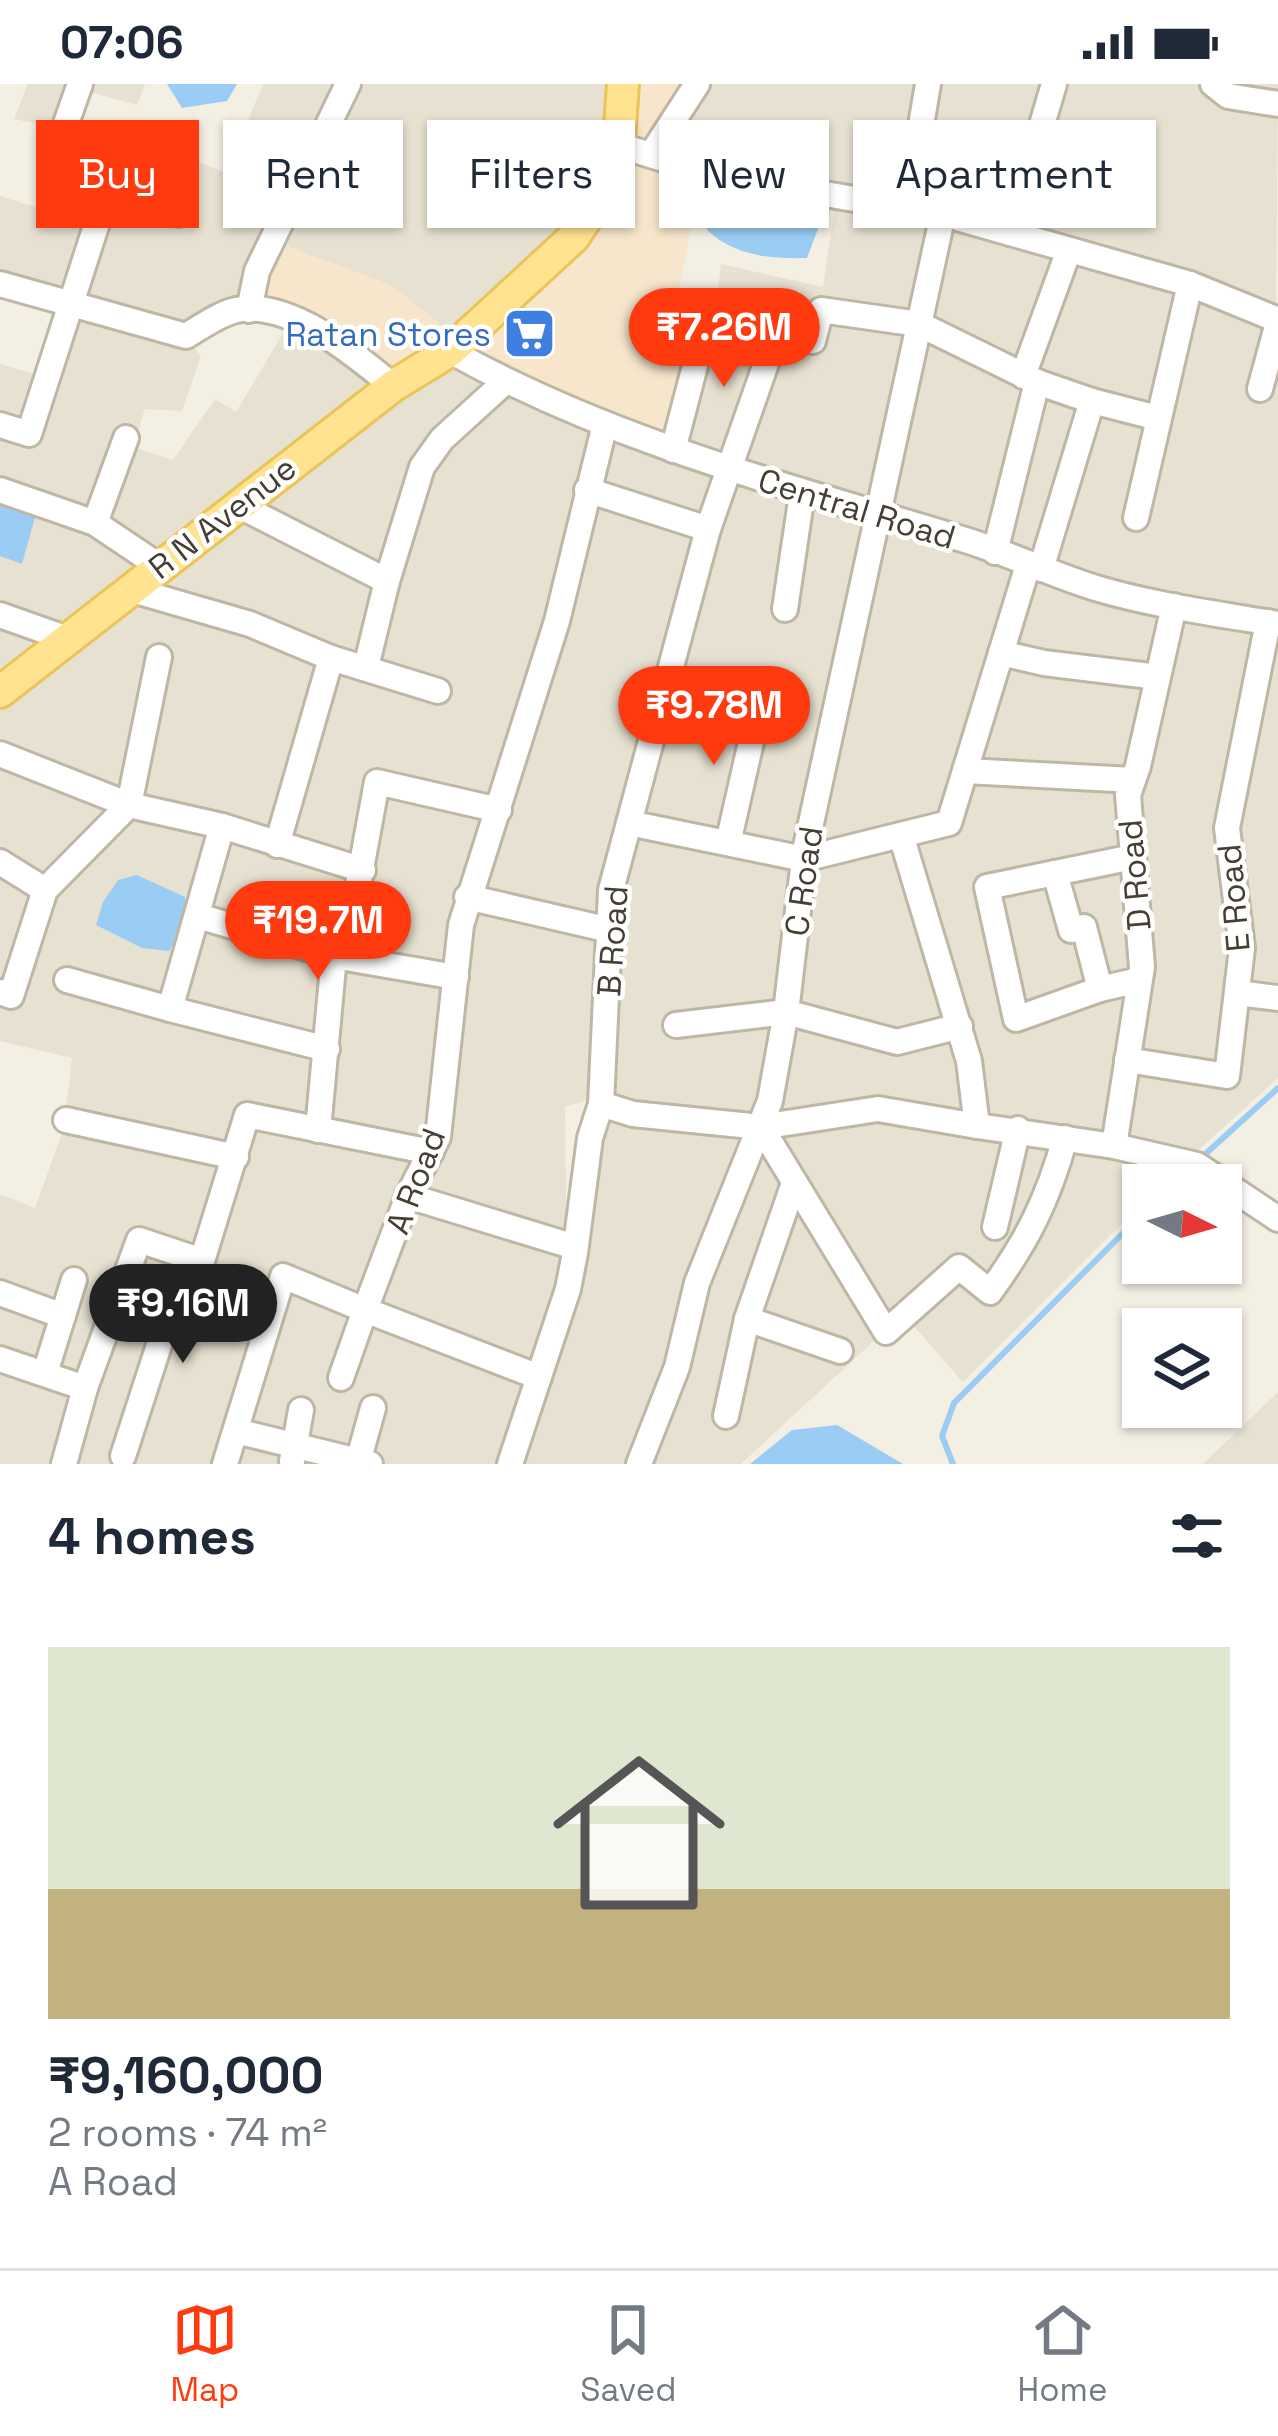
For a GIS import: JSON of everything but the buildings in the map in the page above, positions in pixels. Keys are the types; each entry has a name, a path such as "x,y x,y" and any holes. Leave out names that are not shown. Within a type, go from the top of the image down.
{"main road":[{"name":"R N Avenue","path":"620,120 623,84"},
{"name":"R N Avenue","path":"0,692 393,386 450,351 579,228"}],"street":[{"path":"67,120 80,84"},
{"path":"248,310 257,272 348,84"},
{"path":"651,155 698,84"},
{"path":"922,120 928,84"},
{"path":"1010,233 1054,84"},
{"path":"1213,84 1228,96 1278,104"},
{"path":"635,150 718,176 853,199"},
{"path":"0,425 29,434 95,228"},
{"name":"C Road","path":"639,1464 677,1367 697,1283 770,1101 804,859 940,228"},
{"path":"992,228 1190,284 1278,321 1260,389"},
{"path":"995,552 1030,379 1069,250"},
{"path":"0,284 186,336 236,310 268,309 319,331 393,386"},
{"path":"1136,518 1190,284"},
{"path":"673,450 708,316 813,341 820,310 919,324 1030,379 1158,418"},
{"name":"B Road","path":"510,1464 568,1289 590,1138 601,1104 611,890 709,529 777,332"},
{"name":"Central Road","path":"450,351 605,424 802,494 1103,590 1273,623"},
{"path":"366,668 422,467 442,439 506,381"},
{"path":"629,823 804,859 949,823 1001,653 1092,400"},
{"name":"A Road","path":"341,1378 408,1196 438,1137 467,897 499,810 556,621 605,424"},
{"path":"95,523 126,437"},
{"path":"0,490 95,523 159,566"},
{"path":"586,490 709,529"},
{"path":"785,609 802,494"},
{"path":"238,505 387,581"},
{"path":"129,589 250,624 331,658 438,691"},
{"name":"D Road","path":"1114,1147 1139,980 1128,795 1174,606"},
{"path":"4,620 65,638"},
{"name":"E Road","path":"1127,1060 1227,1076 1242,948 1227,828 1273,623"},
{"path":"1001,653 1158,677"},
{"path":"0,992 11,996 45,890 129,805 159,657"},
{"path":"277,845 331,658"},
{"path":"728,843 759,707"},
{"path":"0,754 129,805 222,826 362,870"},
{"path":"965,771 1133,780"},
{"path":"318,1130 334,956 352,918 377,782 499,810"},
{"path":"170,1009 222,826"},
{"path":"901,835 960,1026 976,1126"},
{"path":"1133,857 987,887 1016,1019 1139,980"},
{"path":"0,862 45,890"},
{"path":"1055,873 1071,931 1084,927 1100,989"},
{"path":"467,897 610,930"},
{"path":"198,916 334,956 456,977"},
{"path":"67,980 327,1048"},
{"path":"1237,993 1278,998"},
{"path":"676,1025 786,1012 897,1042 960,1026"},
{"path":"601,1104 633,1114 761,1126 878,1109 1018,1130 1196,1165 1278,1219"},
{"path":"64,1464 85,1388 139,1240 202,1261 247,1115 430,1152"},
{"path":"67,1120 236,1157"},
{"path":"761,1126 886,1332 959,1268 990,1292 1024,1244 1050,1192 1065,1138"},
{"path":"994,1227 1018,1130"},
{"path":"726,1416 747,1319 794,1183"},
{"path":"408,1196 575,1247"},
{"path":"123,1456 187,1258"},
{"path":"225,1464 283,1276 539,1377"},
{"path":"45,1373 74,1280"},
{"path":"0,1293 63,1316"},
{"path":"747,1319 840,1351"},
{"path":"0,1359 85,1388"},
{"path":"236,1431 292,1456 364,1463 373,1408"},
{"path":"292,1456 301,1410"}],"shaded area":[{"path":"28,84 145,84 137,105 79,89 68,120 36,120 36,124 14,119"},
{"path":"263,84 341,84 325,120 248,120"},
{"path":"353,84 616,84 611,120 427,120 427,228 571,228 458,338 281,244 288,228 403,228 403,120 337,120"},
{"path":"631,84 694,84 671,120 659,120 659,138 651,150 635,143 635,120 630,120"},
{"path":"711,84 1278,84 1276,311 958,228 1156,228 1156,120 853,120 853,201 829,194 829,120 688,120"},
{"path":"635,156 659,164 659,228 691,228 680,286 658,306 643,352 688,372 672,438 509,378 477,349 544,281 578,228 635,228"},
{"path":"199,162 223,172 223,228 276,228 242,302 183,328 0,280 0,196 36,207 36,228 199,228"},
{"path":"835,206 853,209 853,228 928,228 876,508 682,448 714,324 721,264 823,287"},
{"path":"949,228 967,228 1278,322 1278,619 1103,584 888,508"},
{"path":"281,244 391,285 458,338 400,379 263,301 268,268"},
{"path":"77,316 190,342 201,356 182,411 145,409 133,447 173,460 215,399 236,412 288,325 383,386 0,688 0,364 57,381"},
{"path":"466,361 587,426 587,464 552,615 507,742 429,1144 242,1107 232,1148 66,1109 72,1058 0,1041 0,708 367,424"},
{"path":"608,434 718,472 605,921 474,892"},
{"path":"732,479 872,519 798,852 641,820"},
{"path":"886,526 985,549 1014,572 1166,611 1141,731 1137,966 1110,1143 875,1106 772,1119 808,869"},
{"path":"1184,616 1278,632 1278,1078 1184,1163 1122,1141 1148,967 1137,795"},
{"path":"636,833 792,862 777,1017 757,1119 613,1103 616,893"},
{"path":"473,907 603,932 597,1097 565,1107 567,1278 504,1464 234,1464 288,1286 373,1318 403,1222 447,1151"},
{"path":"587,1113 748,1131 632,1464 517,1464 584,1253"},
{"path":"879,1121 1148,1164 1122,1164 1122,1224 963,1382 903,1314 741,1464 649,1464 704,1287 760,1143 774,1132"},
{"path":"254,1123 423,1156 363,1302 280,1269 219,1464 72,1464 92,1386 49,1367 69,1311 0,1285 0,1194 35,1208 65,1125 243,1161"},
{"path":"0,1299 52,1319 35,1378 76,1393 58,1464 0,1464"},
{"path":"1278,1392 1278,1464 1203,1464 1242,1428"}],"water":[{"path":"167,84 237,84 227,101 182,108"},
{"path":"818,228 807,258 754,254 707,230"},
{"path":"686,295 700,307 691,347 682,361 659,351 648,339 660,309"},
{"path":"0,499 37,510 22,564 0,556"},
{"path":"137,875 185,897 185,926 169,951 142,948 96,925 103,902 118,880"},
{"path":"837,1425 903,1464 750,1464 792,1430"}],"waterway":[{"path":"1201,1158 1278,1088"},
{"path":"953,1464 942,1436 954,1403 1122,1234"}],"place":[{"name":"Ratan Stores","path":"530,334"}]}
